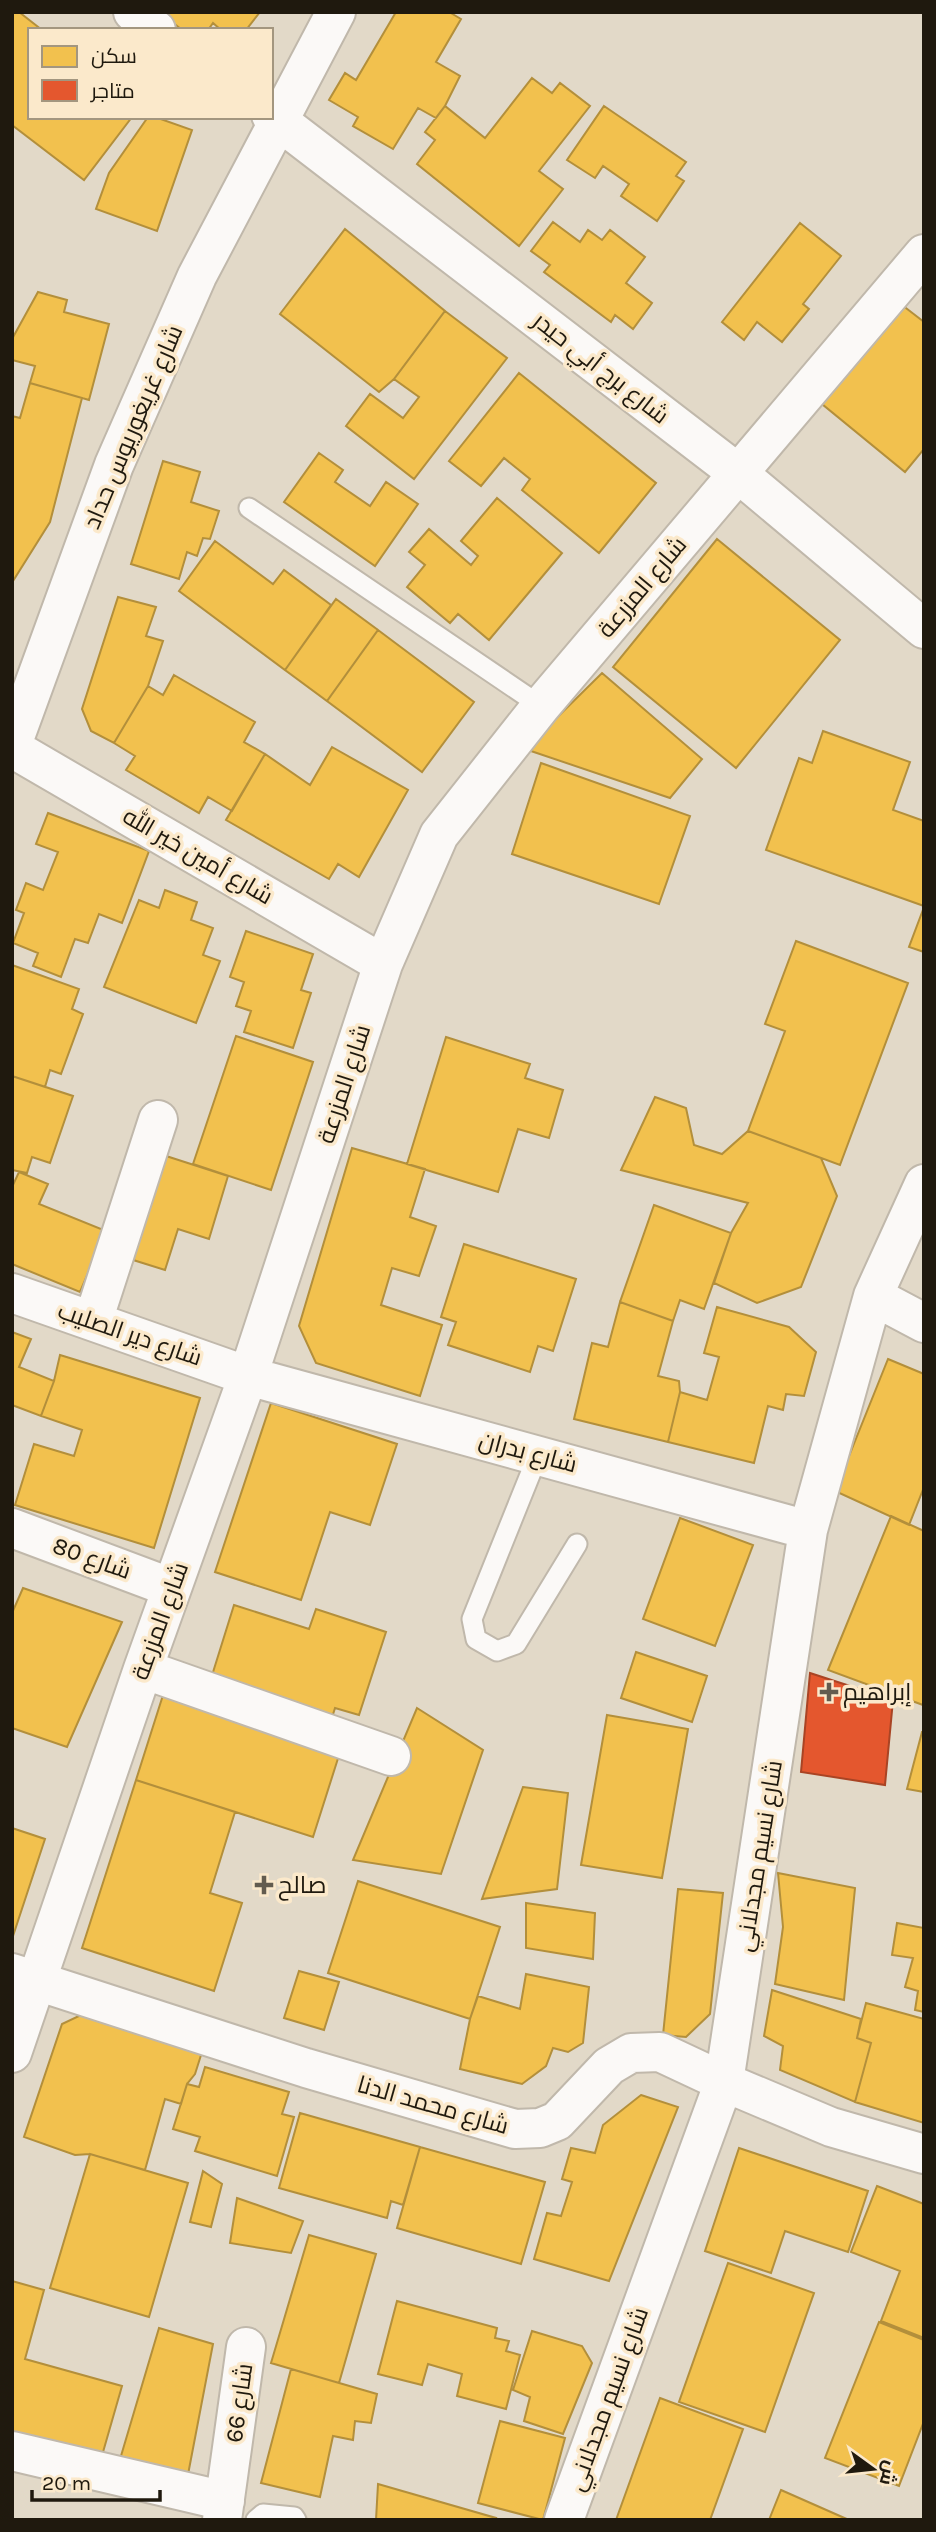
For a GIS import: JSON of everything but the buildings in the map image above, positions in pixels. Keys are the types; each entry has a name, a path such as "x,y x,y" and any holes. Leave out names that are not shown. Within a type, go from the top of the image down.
{"street":[{"path":"133,12 153,28"},
{"name":"شارع غريغوريوس حداد","path":"12,747 114,465 197,276 276,118 337,12"},
{"name":"شارع برج أبي حيدر","path":"276,118 739,474 924,629"},
{"name":"شارع المزرعة","path":"12,2053 24,1976 143,1669 248,1376 383,964 439,835 541,706 924,254"},
{"name":"شارع أمين خير الله","path":"12,747 383,964"},
{"path":"93,1321 158,1119"},
{"name":"شارع نسيم مجدلاني","path":"564,2520 724,2082 808,1530 873,1296 924,1184"},
{"name":"شارع دير الصليب","path":"12,1293 248,1376"},
{"path":"873,1296 924,1324"},
{"name":"شارع بدران","path":"248,1376 808,1530"},
{"name":"شارع 80","path":"12,1528 172,1588"},
{"path":"143,1669 391,1756"},
{"name":"شارع محمد الدنا","path":"24,1976 306,2068 515,2129 540,2128 557,2121 609,2066 631,2053 660,2052 831,2127 924,2154"},
{"name":"شارع 66","path":"234,2514 246,2347"},
{"path":"12,2451 234,2514"}],"lane":[{"path":"249,508 541,706"},
{"path":"538,1455 472,1619 476,1639 497,1651 516,1644 577,1544"},
{"path":"234,2514 294,2517 296,2520"}],"place":[{"name":"إبراهيم","path":"829,1692"},
{"name":"صالح","path":"264,1885"}]}
